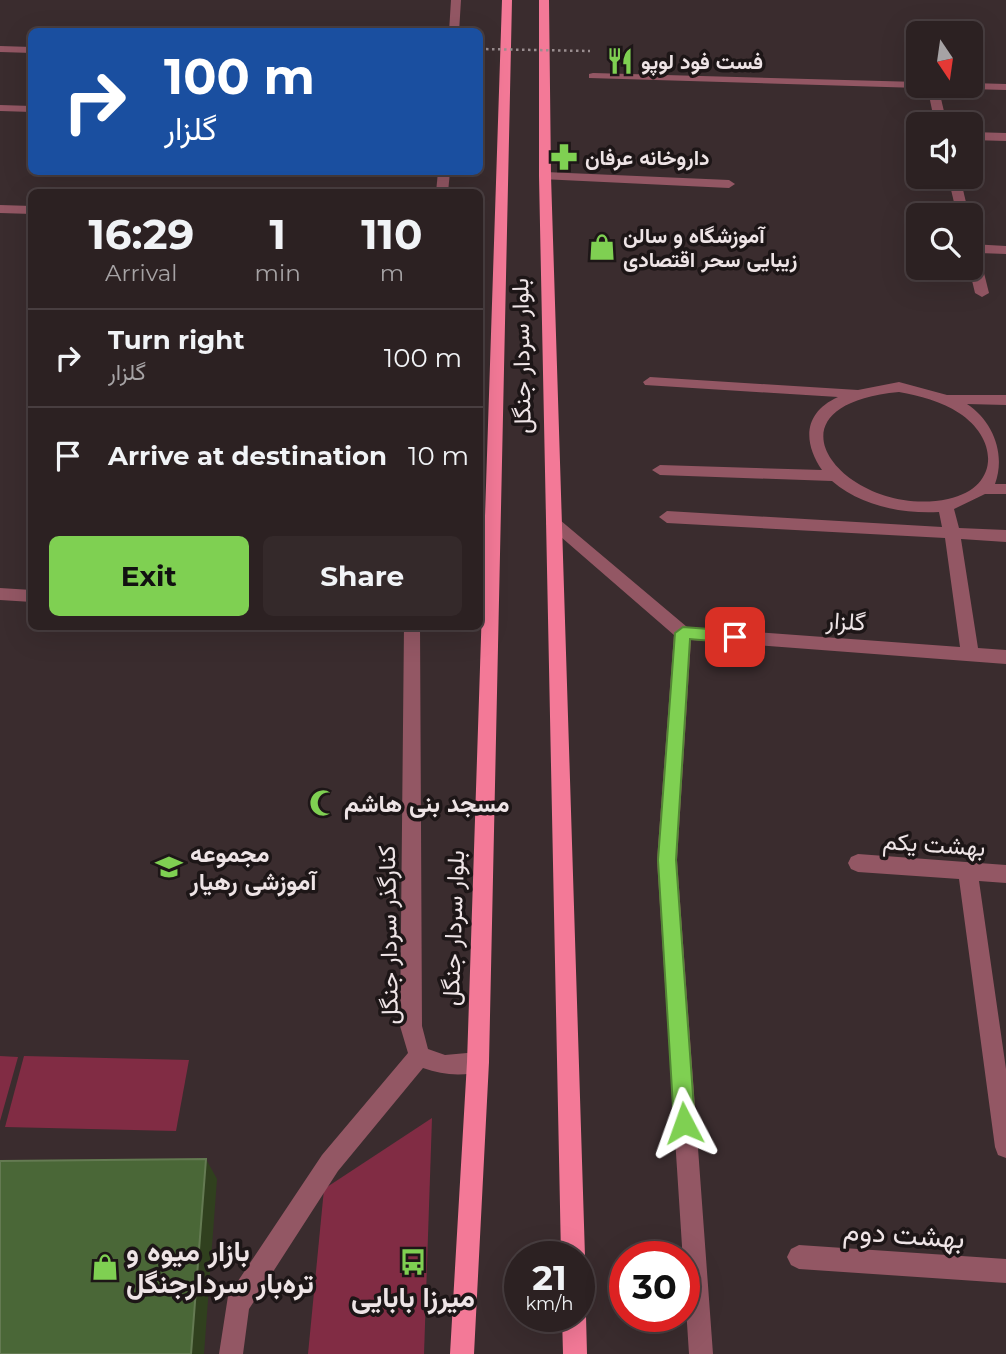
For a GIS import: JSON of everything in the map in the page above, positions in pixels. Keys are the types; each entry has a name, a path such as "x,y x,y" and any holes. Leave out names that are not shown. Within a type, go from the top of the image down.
{"main road":[{"name":"بلوار سردار جنگل","path":"462,1354 478,1062 507,0"},
{"name":"بلوار سردار جنگل","path":"544,0 545,176 573,1241"},
{"path":"574,1332 575,1354"}],"street":[{"path":"454,28 456,0"},
{"path":"0,49 28,50"},
{"path":"593,76 906,85"},
{"path":"984,86 1006,87"},
{"path":"0,108 28,109"},
{"path":"983,136 1006,137"},
{"path":"545,176 729,184"},
{"path":"0,209 28,210"},
{"path":"983,249 1006,250"},
{"path":"979,280 982,293"},
{"path":"650,382 854,393"},
{"path":"945,399 970,413 988,431 996,451 995,471 982,489 966,499 945,506 916,507 886,503 859,492 837,476 821,457 816,438 820,419 834,404 854,393 875,388 899,387 945,399 1006,400"},
{"path":"660,470 837,476"},
{"path":"982,489 1006,489"},
{"path":"945,506 952,533 970,655"},
{"path":"667,517 1006,536"},
{"path":"554,524 683,633 667,860 701,1354"},
{"path":"0,594 28,596"},
{"name":"کنارگذر سردار جنگل","path":"412,630 409,964 411,1026 419,1056 445,1065 478,1062"},
{"name":"گلزار","path":"683,633 1006,657"},
{"name":"بهشت یکم","path":"858,863 1006,874"},
{"path":"968,871 1006,1147"},
{"path":"231,1354 237,1305 330,1163 419,1056"},
{"name":"بهشت دوم","path":"799,1257 1006,1271"}],"path":[{"path":"483,49 590,51"}],"shaded area":[{"path":"0,1056 18,1057 0,1121"},
{"path":"24,1056 189,1060 176,1131 5,1127"},
{"path":"432,1118 424,1354 308,1354 324,1189"}],"building":[{"name":"بازار میوه و تره‌بار سردارجنگل","path":"206,1159 191,1354 0,1354 0,1161"}],"place":[{"name":"فست فود لوپو","path":"620,61"},
{"name":"داروخانه عرفان","path":"564,157"},
{"name":"آموزشگاه و سالن زیبایی سحر اقتصادی","path":"602,247"},
{"name":"مسجد بنی هاشم","path":"323,803"},
{"name":"مجموعه آموزشی رهیار","path":"169,867"},
{"name":"میرزا بابایی","path":"413,1262"},
{"name":"بازار میوه و تره‌بار سردارجنگل","path":"105,1267"}],"route":[{"path":"684,1123 667,860 683,633 735,637"}]}
